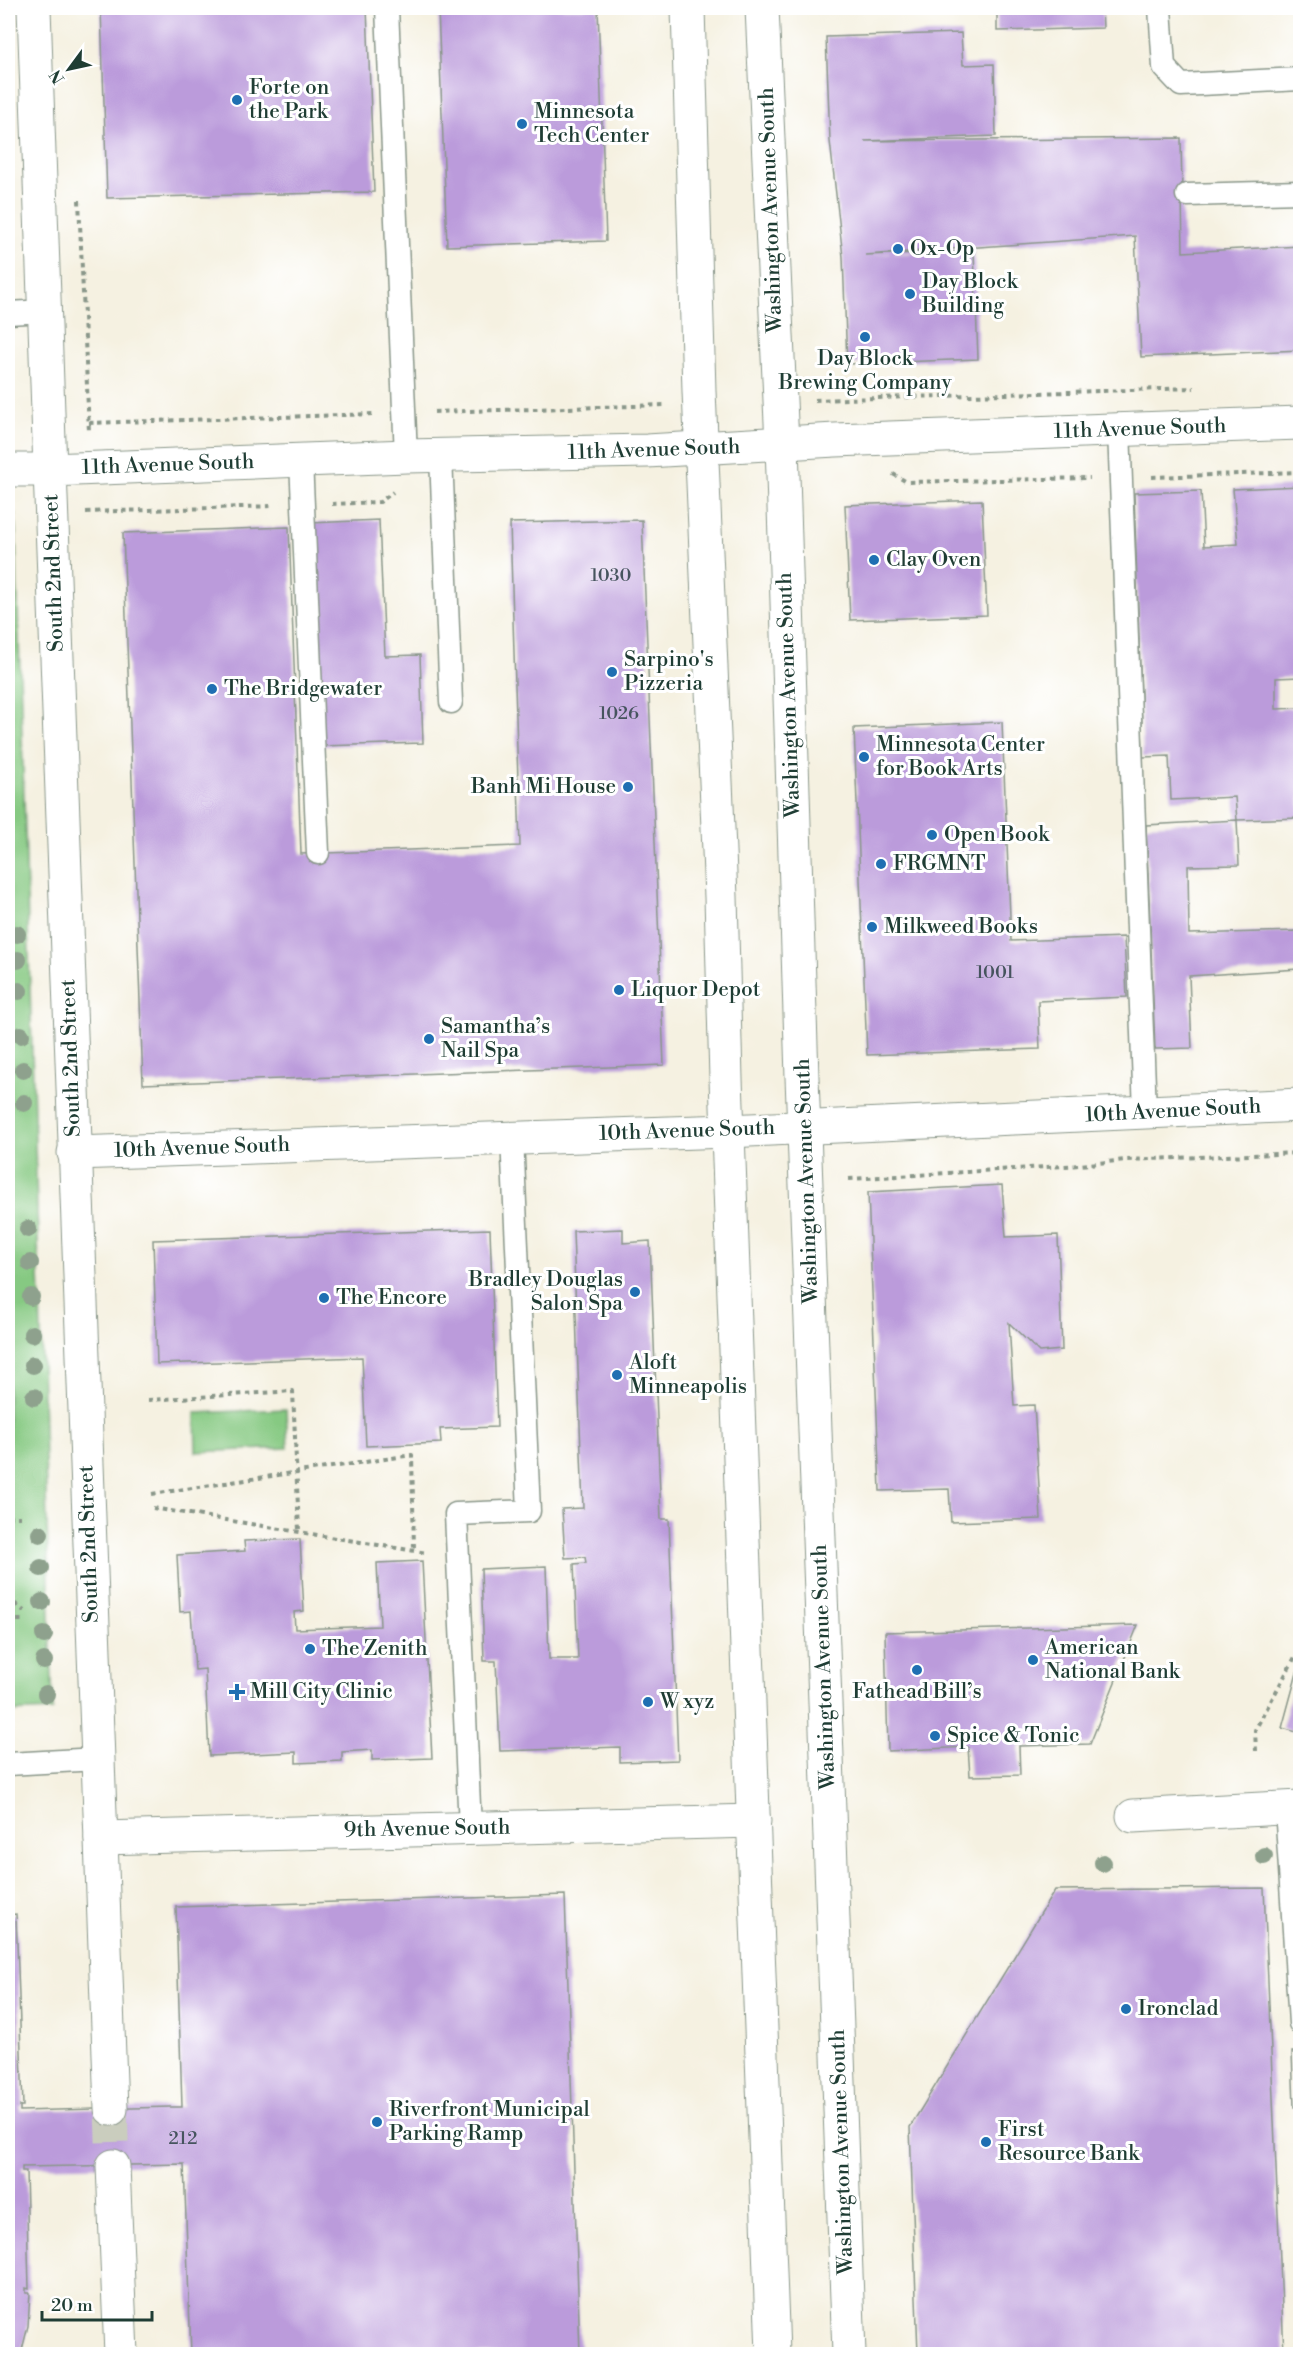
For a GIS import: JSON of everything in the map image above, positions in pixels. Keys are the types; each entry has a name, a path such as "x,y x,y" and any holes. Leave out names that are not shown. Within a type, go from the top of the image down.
{"street":[{"name":"South 2nd Street","path":"34,8 74,1153 111,2109"},
{"path":"688,8 700,404 721,885 773,2355"},
{"name":"Washington Avenue South","path":"762,8 782,444 849,2355"},
{"name":"11th Avenue South","path":"8,470 406,456 702,449 1119,429 1300,423"},
{"name":"10th Avenue South","path":"74,1153 728,1131 1300,1105"},
{"path":"1133,1816 1293,1807"},
{"name":"9th Avenue South","path":"101,1838 754,1821"},
{"path":"113,2166 121,2355"}],"lane":[{"path":"387,8 406,456"},
{"path":"1160,8 1164,67 1181,85 1300,79"},
{"path":"1187,195 1300,192"},
{"path":"8,313 46,311"},
{"path":"1119,429 1145,1112"},
{"path":"441,456 451,702"},
{"path":"301,460 318,853"},
{"path":"470,1828 456,1514 529,1511 512,1137"},
{"path":"8,1764 98,1759"},
{"path":"1293,1807 1300,2023"}],"path":[{"path":"79,198 89,423 700,404"},
{"path":"779,401 1205,388"},
{"path":"886,470 907,482 1300,472"},
{"path":"849,1179 1080,1165 1126,1160 1300,1153"},
{"path":"148,1400 293,1391 299,1531"},
{"path":"8,1415 16,1415"},
{"path":"152,1494 411,1455 414,1550"},
{"path":"153,1508 414,1550 458,1560"},
{"path":"8,1517 20,1517"},
{"path":"8,1598 24,1611"},
{"path":"8,1620 25,1620"},
{"path":"1256,1751 1254,1731 1299,1655 1300,1648"}],"green space":[{"path":"8,514 15,514 53,1710 8,1712"},
{"path":"286,1409 288,1448 196,1452 195,1413"}],"building":[{"name":"Forte on the Park","path":"101,8 367,8 374,192 107,198"},
{"name":"Minnesota Tech Center","path":"438,8 598,8 606,241 447,246"},
{"path":"997,8 1102,8 1103,28 997,31"},
{"name":"Ox-Op","path":"961,33 963,65 994,64 996,136 864,141 1181,138 1183,252 1300,246 1300,350 1141,357 1135,236 865,255 974,251 978,359 847,364 843,257 830,141 826,37"},
{"path":"1300,486 1300,677 1276,678 1276,709 1300,708 1300,818 1237,820 1235,797 1171,800 1169,756 1143,757 1134,493 1201,491 1204,546 1238,544 1233,489"},
{"path":"982,500 987,615 850,620 845,505"},
{"path":"379,520 385,656 420,655 423,743 320,746 310,523"},
{"name":"The Bridgewater","path":"642,520 664,1065 143,1084 123,533 289,527 301,854 520,846 510,523"},
{"path":"1002,722 1011,941 1124,937 1127,997 1038,1001 1040,1049 867,1055 854,728"},
{"path":"1237,820 1239,865 1188,866 1189,934 1297,931 1299,969 1189,976 1192,1048 1155,1049 1146,825"},
{"path":"1002,1185 1006,1237 1058,1235 1062,1350 1039,1352 1009,1323 1014,1406 1034,1405 1041,1519 951,1522 949,1489 880,1491 868,1192"},
{"name":"The Encore","path":"490,1229 497,1427 440,1429 441,1443 366,1446 362,1357 157,1364 153,1240"},
{"name":"Aloft Minneapolis","path":"623,1229 623,1243 650,1241 661,1519 669,1519 678,1760 620,1762 620,1747 500,1751 496,1661 484,1661 481,1569 546,1566 549,1659 578,1659 574,1564 586,1563 585,1557 565,1558 562,1509 583,1508 573,1231"},
{"name":"The Zenith","path":"300,1539 304,1611 294,1612 295,1629 380,1626 377,1563 422,1561 432,1758 372,1760 372,1750 342,1752 342,1761 296,1763 296,1752 209,1756 205,1669 195,1670 191,1611 180,1612 177,1555 245,1551 244,1541"},
{"path":"1138,1625 1090,1744 1019,1746 1020,1775 970,1776 968,1747 888,1751 885,1632"},
{"path":"1300,1662 1300,1733 1282,1728"},
{"name":"Ironclad","path":"1264,1888 1284,2354 918,2354 910,2127 1055,1890"},
{"name":"Riverfront Municipal Parking Ramp","path":"565,1895 580,2354 191,2354 184,2164 22,2167 22,2171 26,2171 29,2289 26,2288 26,2293 30,2293 28,2326 21,2354 8,2354 8,1915 16,1914 23,2106 20,2106 20,2111 182,2107 176,1907"},
{"path":"1292,2052 1300,2052 1300,2107 1294,2107"}],"tunnel":[{"path":"111,2109 113,2166"}],"place":[{"name":"Forte on the Park","path":"237,100"},
{"name":"Minnesota Tech Center","path":"522,124"},
{"name":"Ox-Op","path":"898,249"},
{"name":"Day Block Building","path":"910,294"},
{"name":"Day Block Brewing Company","path":"865,337"},
{"name":"Clay Oven","path":"874,560"},
{"name":"Sarpino's Pizzeria","path":"612,672"},
{"name":"The Bridgewater","path":"212,689"},
{"name":"Minnesota Center for Book Arts","path":"864,757"},
{"name":"Banh Mi House","path":"628,787"},
{"name":"Open Book","path":"932,835"},
{"name":"FRGMNT","path":"881,864"},
{"name":"Milkweed Books","path":"872,927"},
{"name":"Liquor Depot","path":"619,990"},
{"name":"Samantha’s Nail Spa","path":"429,1039"},
{"name":"Bradley Douglas Salon Spa","path":"635,1292"},
{"name":"The Encore","path":"324,1298"},
{"name":"Aloft Minneapolis","path":"617,1375"},
{"name":"The Zenith","path":"310,1649"},
{"name":"American National Bank","path":"1033,1660"},
{"name":"Fathead Bill’s","path":"917,1670"},
{"name":"Mill City Clinic","path":"237,1692"},
{"name":"W xyz","path":"648,1702"},
{"name":"Spice & Tonic","path":"935,1736"},
{"name":"Ironclad","path":"1126,2009"},
{"name":"Riverfront Municipal Parking Ramp","path":"377,2122"},
{"name":"First Resource Bank","path":"986,2142"}]}
